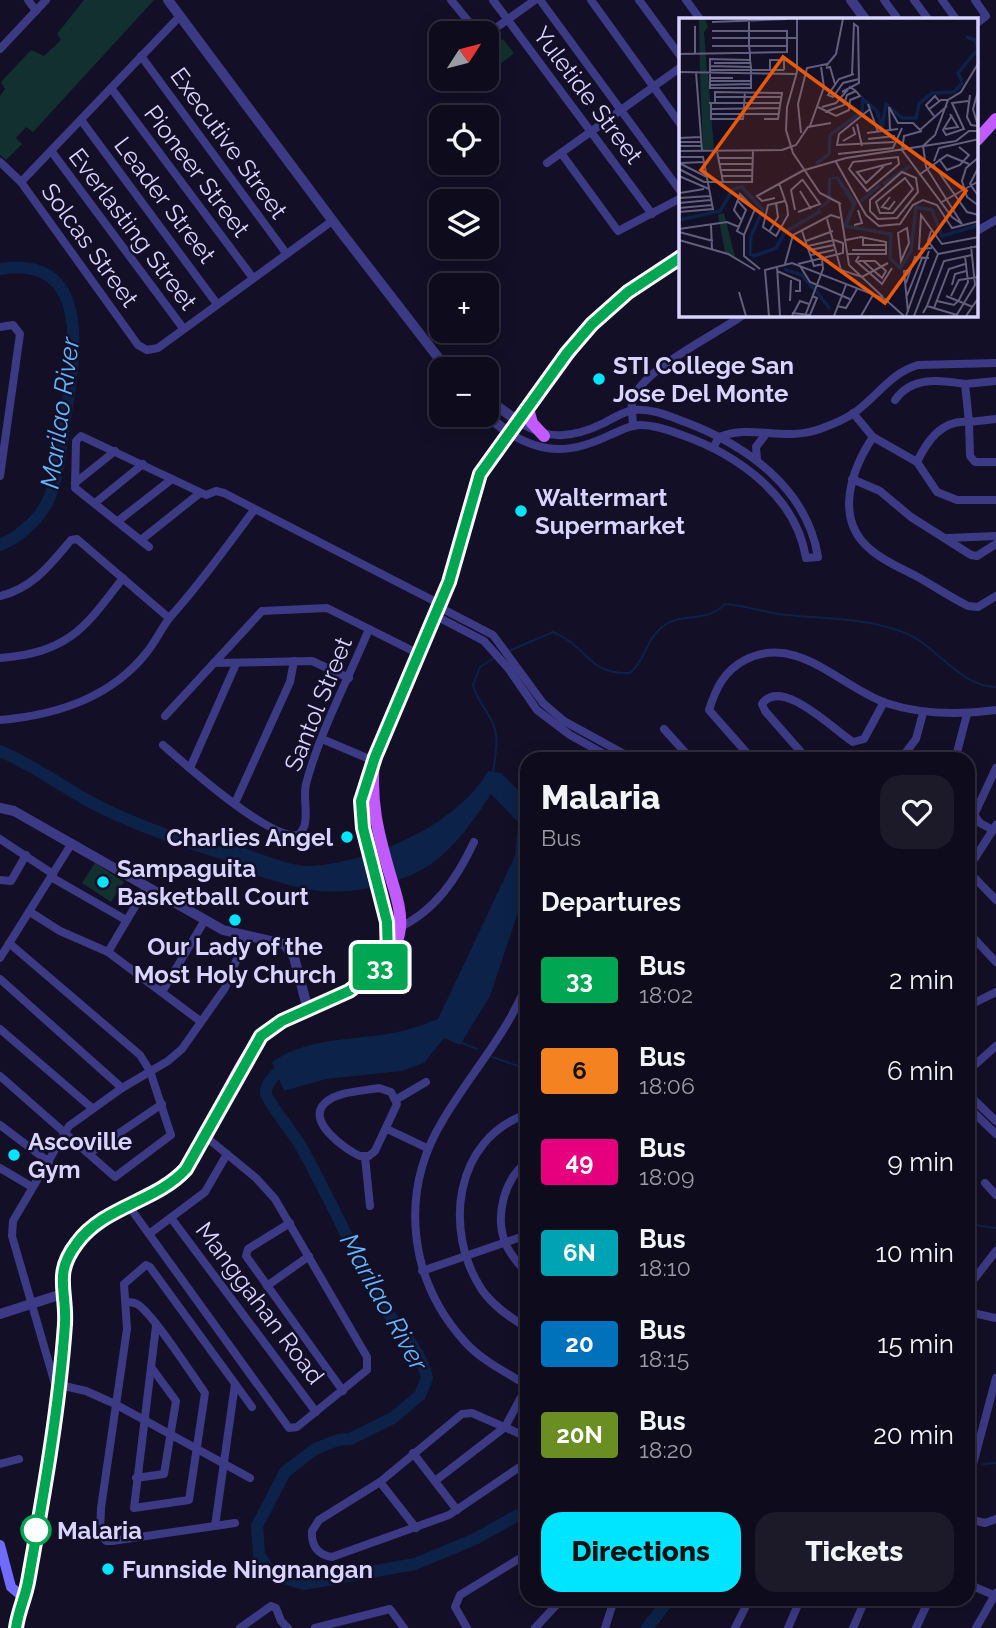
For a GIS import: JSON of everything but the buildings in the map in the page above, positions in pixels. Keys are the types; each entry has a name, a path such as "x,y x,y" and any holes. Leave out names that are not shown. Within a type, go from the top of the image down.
{"main road":[{"path":"978,139 996,118"},
{"path":"394,930 379,892 368,850 361,801 374,761 438,609 473,491 484,467 574,344 604,311 679,258"},
{"path":"528,409 532,423 544,436"},
{"path":"24,1628 24,1599 58,1387 65,1319 63,1268 79,1240 92,1227 178,1178 206,1137 261,1036 282,1021 334,1000 356,986 376,971 388,955 394,930 393,887 371,797 374,761"},
{"path":"0,1545 11,1587 24,1599"},
{"path":"16,1628 19,1609 24,1599"}],"street":[{"path":"28,0 36,11"},
{"path":"0,49 46,0"},
{"path":"168,0 332,221 438,357"},
{"path":"451,0 468,21"},
{"name":"Yuletide Street","path":"493,0 652,214"},
{"path":"499,26 537,0 679,189"},
{"path":"591,0 679,122"},
{"path":"639,0 679,54"},
{"path":"686,0 699,18"},
{"path":"851,0 864,18"},
{"path":"884,0 897,18"},
{"path":"914,0 927,18"},
{"path":"942,0 955,18"},
{"path":"975,0 986,16 978,22"},
{"path":"21,182 180,16"},
{"name":"Executive Street","path":"141,56 286,253"},
{"path":"547,163 679,68"},
{"name":"Pioneer Street","path":"111,88 253,278"},
{"name":"Leader Street","path":"81,120 217,303"},
{"name":"Everlasting Street","path":"52,152 183,328"},
{"path":"561,153 618,231 679,199"},
{"name":"Solcas Street","path":"0,162 21,182 138,345 147,350 158,348 183,328"},
{"path":"978,230 996,220"},
{"path":"183,328 332,221"},
{"path":"632,425 632,403 636,394 688,347 726,328 740,317"},
{"path":"0,327 13,325 20,334 0,476"},
{"path":"713,448 719,437 742,431 765,435 805,434 853,413 905,369 918,365 996,363"},
{"path":"895,400 903,389 915,383 965,384 996,381"},
{"path":"965,384 970,456 975,462 996,462"},
{"path":"499,407 544,436 564,436 583,431 633,410 657,412 719,437 758,461 783,484 799,506 811,530 818,557 806,558 791,517 772,491 713,448 659,428 632,425 589,444 562,451 539,448 499,425"},
{"path":"853,413 873,437 917,462 937,492 957,500 996,500"},
{"path":"917,462 926,444 939,430 960,421 996,419"},
{"path":"149,547 75,488 78,438 84,435 200,493 223,493 438,609 483,627 514,668 537,710 606,752"},
{"path":"758,461 754,454 765,435"},
{"path":"873,437 859,458 849,500 853,523 871,551 968,606 978,607 996,596"},
{"path":"75,483 115,450"},
{"path":"95,503 143,464"},
{"path":"118,521 172,479"},
{"path":"852,479 880,491 911,517 974,556 996,544"},
{"path":"141,540 200,493"},
{"path":"0,720 54,711 102,693 132,669 254,510"},
{"path":"947,538 996,536"},
{"path":"0,596 17,591 41,575 74,538 169,618"},
{"path":"0,658 36,653 69,639 90,621 123,578"},
{"path":"166,716 262,611 327,608 419,654"},
{"name":"Santol Street","path":"163,745 235,803 274,829 293,836 303,832 306,786 322,739 369,629"},
{"path":"745,752 709,710 716,687 735,666 761,652 786,652 823,667 884,702 923,713 967,714 996,710"},
{"path":"235,803 290,682 295,662"},
{"path":"215,663 320,663 349,678"},
{"path":"190,768 236,664"},
{"path":"801,752 765,711 762,704 765,699 776,695 792,699 853,742 863,739 884,702"},
{"path":"906,752 916,739 923,713"},
{"path":"957,752 967,714"},
{"path":"664,729 685,752"},
{"path":"322,739 374,761"},
{"path":"975,813 996,768"},
{"path":"0,808 14,811 205,920 246,937 284,944 294,957 307,1010"},
{"path":"975,816 980,823 994,828 975,859"},
{"path":"0,839 52,875 126,920"},
{"path":"394,930 429,909 449,887 474,842"},
{"path":"0,958 72,843"},
{"path":"0,880 11,881 26,855"},
{"path":"975,878 996,900"},
{"path":"108,952 146,888"},
{"path":"30,912 60,931 108,952 200,1021"},
{"path":"162,992 205,920"},
{"path":"246,937 225,988 181,1049 74,1120 13,1221 12,1236 51,1378 58,1387 86,1391 115,1404 250,1478"},
{"path":"975,940 996,962"},
{"path":"0,1076 115,1177 171,1135 150,1071 131,1046 9,943"},
{"path":"0,979 122,1088"},
{"path":"975,1000 996,992"},
{"path":"520,998 510,1019 428,1148 417,1182 414,1221 422,1271 431,1293 466,1344 520,1380"},
{"path":"0,1029 92,1108"},
{"path":"975,1064 996,1045"},
{"path":"365,1157 376,1151 397,1099 426,1082"},
{"path":"365,1157 351,1151 324,1127 320,1119 322,1106 333,1098 379,1088 386,1088 397,1099"},
{"path":"975,1101 996,1121"},
{"path":"90,1153 162,1104"},
{"path":"975,1114 996,1134"},
{"path":"520,1118 491,1135 472,1156 460,1196 460,1227 465,1255 482,1291 520,1324"},
{"path":"0,1125 49,1162"},
{"path":"387,1129 428,1148"},
{"path":"128,1205 287,1426 297,1427 343,1391 367,1370 367,1357 290,1223 266,1189 206,1137"},
{"path":"149,1234 205,1192 227,1154"},
{"path":"365,1157 370,1206"},
{"path":"0,1169 32,1187"},
{"path":"520,1170 508,1183 502,1212 505,1242 520,1264"},
{"path":"985,1183 996,1195"},
{"name":"Manggahan Road","path":"172,1218 316,1412"},
{"path":"290,1223 247,1251 248,1260 343,1391"},
{"path":"422,1271 520,1237"},
{"path":"975,1278 996,1251"},
{"path":"267,1286 309,1256"},
{"path":"234,1523 112,1541 103,1538 100,1508 127,1329 125,1281 148,1265 252,1407"},
{"path":"0,1314 62,1294"},
{"path":"126,1302 139,1306 156,1326 205,1393 189,1500 134,1508 156,1326"},
{"path":"975,1314 996,1318"},
{"path":"136,1478 164,1474 176,1401 151,1367"},
{"path":"975,1457 996,1378"},
{"path":"215,1526 235,1384"},
{"path":"435,1481 505,1427 520,1398"},
{"path":"520,1434 465,1413 380,1482 319,1520 312,1531 314,1546 326,1556 340,1555 416,1528 457,1510 520,1467"},
{"path":"413,1453 457,1510"},
{"path":"0,1464 19,1459"},
{"path":"380,1482 416,1528"},
{"path":"975,1521 985,1523 996,1519"},
{"path":"467,1628 455,1607 460,1595 520,1558"},
{"path":"975,1587 995,1595 976,1628"},
{"path":"240,1628 271,1606 276,1608 281,1621 288,1628"},
{"path":"535,1628 555,1606"},
{"path":"604,1628 612,1606"},
{"path":"735,1628 746,1606"},
{"path":"788,1628 797,1606"},
{"path":"853,1628 862,1606"},
{"path":"916,1628 926,1606"},
{"path":"316,1628 390,1609 404,1628"}],"green space":[{"path":"84,0 154,0 33,132 26,127 16,138 22,144 6,160 0,155 0,96 5,89 1,82 31,50 44,56 61,40 57,34"},
{"path":"503,39 514,53 499,65 499,42"},
{"name":"Sampaguita Basketball Court","path":"95,863 124,882 111,902 82,883"}],"water":[{"path":"488,771 501,773 520,792 520,907 490,996 460,1045 444,1038 424,1063 402,1071 326,1079 284,1091 272,1062 288,1053 321,1043 389,1034 438,1019 515,856 518,822 491,794 455,843 427,866 380,886 345,891 302,888 225,865 230,843 299,865 332,864 357,858 409,838 434,824 474,791"}],"waterway":[{"name":"Marilao River","path":"0,269 30,269 52,278 65,295 72,317 73,343 61,451 51,495 33,522 14,538 0,545"},
{"path":"509,651 553,632 565,638 596,665 616,672 630,673 640,662 654,636 665,625 679,619 710,614 725,604 778,614 885,626 913,637 969,679 996,687"},
{"path":"493,773 496,734 473,685 480,667 494,658"},
{"name":"Marilao River","path":"0,751 112,813 166,835 241,859"},
{"path":"462,1043 477,1049"},
{"path":"492,1057 520,1067"},
{"name":"Marilao River","path":"288,1065 270,1081 266,1090 267,1097 299,1143 380,1301 413,1346 427,1378 420,1395 393,1418 350,1439 338,1440 315,1449 285,1472 257,1526 259,1554 267,1568 278,1576 304,1584 415,1564 475,1539 520,1514"},
{"path":"975,1225 996,1228"},
{"path":"983,1464 996,1463"},
{"name":"Marilao River","path":"647,1628 664,1606"}],"bus line":[{"name":"33","path":"16,1628 31,1566 64,1345 65,1319 61,1275 66,1260 79,1240 92,1227 167,1185 186,1169 261,1036 282,1021 334,1000 364,981 384,962 388,955 387,922 363,828 361,801 375,757 449,582 480,474 567,353 592,324 628,292 679,258"}],"place":[{"name":"STI College San Jose Del Monte","path":"599,379"},
{"name":"Waltermart Supermarket","path":"521,511"},
{"name":"Charlies Angel","path":"347,837"},
{"name":"Sampaguita Basketball Court","path":"103,882"},
{"name":"Our Lady of the Most Holy Church","path":"235,920"},
{"name":"Ascoville Gym","path":"14,1155"},
{"name":"Malaria","path":"36,1530"},
{"name":"Funnside Ningnangan","path":"108,1569"}]}
